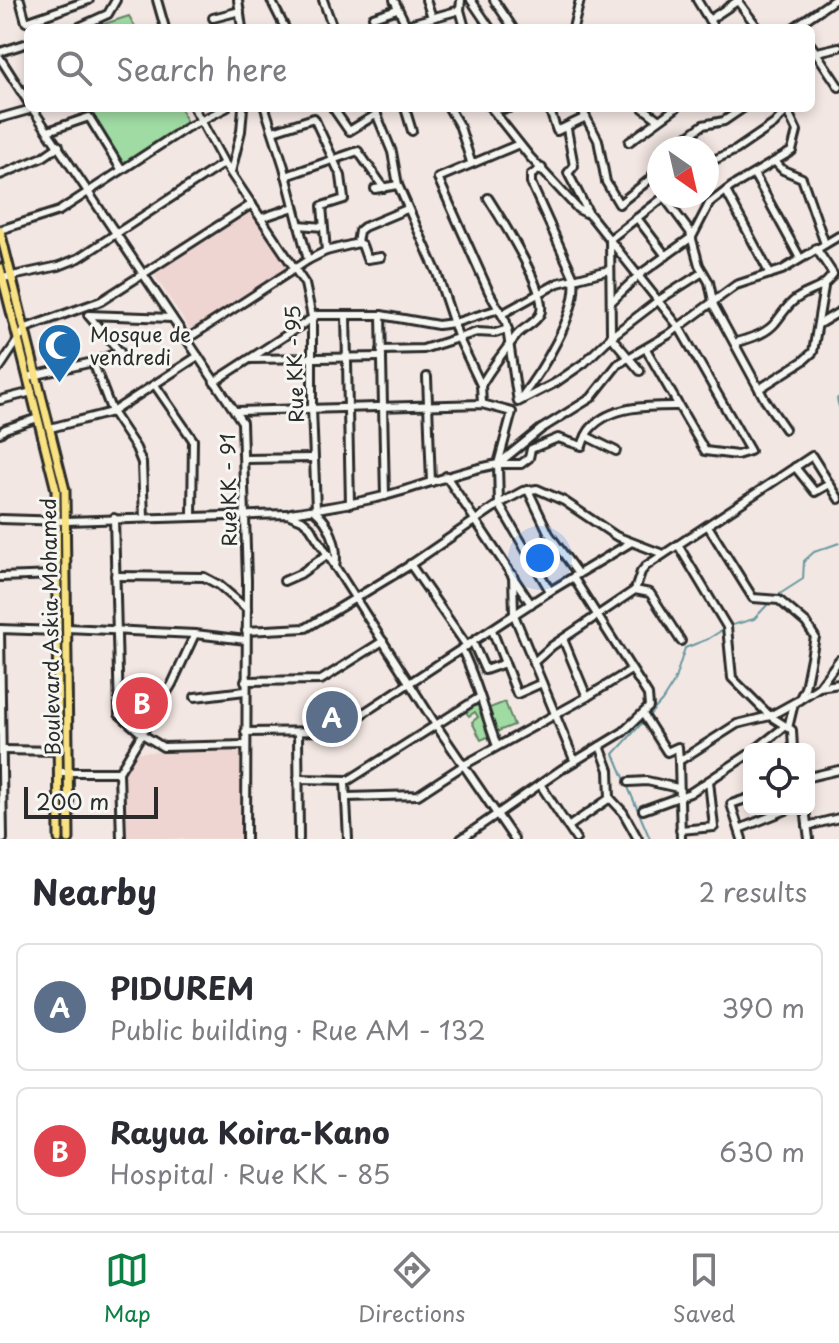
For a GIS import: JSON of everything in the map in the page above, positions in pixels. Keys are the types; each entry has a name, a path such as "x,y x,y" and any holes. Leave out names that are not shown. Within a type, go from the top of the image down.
{"main road":[{"name":"Boulevard Askia Mohamed","path":"0,230 65,490 56,575 59,751 69,839"},
{"name":"Boulevard Askia Mohamed","path":"0,268 56,490 61,521 67,628 59,839"}],"street":[{"path":"20,0 25,22 89,0"},
{"path":"86,24 108,14 116,0"},
{"path":"157,0 164,24"},
{"path":"238,0 242,24"},
{"path":"271,0 283,24"},
{"path":"323,0 332,24"},
{"path":"394,0 406,24"},
{"path":"426,0 432,17"},
{"path":"461,0 464,24"},
{"path":"471,0 487,24"},
{"path":"494,0 510,24"},
{"path":"574,24 580,0"},
{"path":"697,0 712,24"},
{"path":"709,20 738,0 755,24"},
{"path":"800,24 834,0"},
{"path":"373,17 397,9"},
{"path":"413,24 460,10"},
{"path":"213,18 240,11"},
{"path":"0,55 24,45"},
{"path":"817,52 839,47"},
{"path":"815,50 839,87"},
{"name":"Rue KK - 91","path":"0,55 24,94"},
{"path":"0,118 24,109"},
{"name":"Rue KK - 91","path":"35,112 242,422 247,609 246,839"},
{"name":"Rue KK - 95","path":"196,112 224,163 305,284 312,317 315,509"},
{"path":"0,230 51,214 218,112"},
{"path":"231,172 243,112"},
{"path":"266,112 308,260"},
{"path":"336,112 349,131 374,112"},
{"path":"375,112 392,152 398,185 407,209 437,273 459,339 481,385 482,404"},
{"path":"406,112 412,131"},
{"path":"451,112 460,127 471,162"},
{"path":"494,112 578,209 590,215"},
{"path":"550,112 559,132 567,129 584,113 599,142 606,182 619,204 647,180"},
{"path":"648,112 659,120"},
{"path":"629,142 670,112"},
{"path":"687,136 700,126 724,121 737,112"},
{"path":"719,157 746,143 778,121 785,112"},
{"path":"611,302 639,275 692,237 705,209 726,191 792,151 797,131 788,112"},
{"path":"48,131 81,115 89,118 121,169"},
{"path":"273,131 314,118 335,160 345,198 322,206 326,251"},
{"path":"567,129 574,166 568,173 590,215 679,327 750,451 737,455 705,451 646,349"},
{"path":"518,402 508,329 438,180 440,175 519,144"},
{"path":"0,175 43,157 59,146"},
{"path":"286,176 358,151 384,188"},
{"path":"775,162 783,170 802,178 825,244"},
{"path":"3,278 72,261 224,163"},
{"path":"542,168 531,175 531,183 574,278 574,294 564,323 533,381 512,412 498,464 499,504 550,591"},
{"path":"754,174 800,258"},
{"path":"375,189 398,185"},
{"path":"726,191 770,274"},
{"path":"481,385 519,332 542,311 539,293 488,198"},
{"path":"0,367 26,328 94,306 252,204"},
{"path":"261,218 294,207"},
{"path":"610,239 650,208"},
{"path":"672,208 692,237 709,282 712,301 759,389 785,429"},
{"path":"357,243 360,229 407,209"},
{"path":"637,218 666,256"},
{"path":"299,225 323,227"},
{"path":"498,464 541,429 591,398 618,364 629,356 646,349 736,285 782,270 839,236"},
{"path":"610,239 612,336 640,371"},
{"path":"187,339 326,251 357,243 362,245 367,259 381,257"},
{"path":"759,389 809,357 816,346 822,288 833,274 816,248"},
{"path":"214,382 312,317 381,315 433,325 454,323 501,311 574,278 609,270"},
{"path":"518,402 555,383 584,363 612,336 659,300 703,272"},
{"path":"735,343 764,332 774,325 793,301 822,288 839,276"},
{"path":"819,324 839,312"},
{"path":"28,377 93,362 120,352 88,315 173,318"},
{"path":"346,315 350,504"},
{"path":"381,315 385,496"},
{"path":"250,359 382,354 423,349 477,332 495,333 508,329"},
{"path":"50,428 112,412 198,356"},
{"path":"93,362 112,412 136,448 142,463 144,518"},
{"path":"427,377 431,482"},
{"path":"155,385 193,440 192,516"},
{"path":"0,400 32,392"},
{"path":"235,411 482,404 512,412"},
{"path":"0,519 61,521 287,514 350,504 446,476 498,464 521,464 529,458 531,449 558,438 582,446 590,428 615,413 646,406 678,406"},
{"path":"0,433 38,418"},
{"path":"586,436 616,451"},
{"path":"533,663 635,590 641,572 663,554 812,456 839,499"},
{"path":"245,459 313,458"},
{"path":"795,467 815,492 829,484"},
{"path":"446,476 531,604"},
{"path":"461,839 496,813 623,732 643,714 650,699 549,534 528,490"},
{"path":"246,631 306,628 410,564 476,518 528,490 548,493 630,543 663,554"},
{"path":"315,509 324,518 330,532 337,555 335,567"},
{"path":"287,514 310,527 436,725 514,839"},
{"path":"114,518 117,709 123,719 163,747 246,745"},
{"path":"708,526 753,598 779,600 806,623 815,637 805,688 786,728 765,743"},
{"path":"245,732 336,731 550,591 630,543"},
{"path":"678,545 727,627 732,678 770,716 792,730 793,743"},
{"path":"284,581 300,574 328,554"},
{"path":"410,564 485,670 505,663"},
{"path":"0,577 56,575"},
{"path":"513,575 514,615 575,762"},
{"path":"115,576 204,577 219,585 247,609"},
{"path":"635,590 650,593 681,641"},
{"path":"67,628 195,634 246,640"},
{"path":"3,839 0,629 57,631"},
{"path":"492,630 517,694 542,683"},
{"path":"121,839 119,772 172,684 195,634"},
{"path":"563,639 587,697"},
{"path":"245,681 321,680 383,641"},
{"path":"467,646 497,746"},
{"path":"679,761 737,724 770,716 796,702 819,687 839,660"},
{"path":"347,797 418,795 464,765 631,670"},
{"path":"819,687 839,684"},
{"path":"195,697 245,691"},
{"path":"298,779 345,782 480,697"},
{"path":"643,714 667,752 678,747 681,839"},
{"path":"298,732 299,839"},
{"path":"600,746 609,770 610,798 623,812 638,839"},
{"path":"3,750 59,751"},
{"path":"643,810 709,781 743,758"},
{"path":"815,776 839,770"},
{"path":"63,772 119,772"},
{"path":"629,782 647,781 678,788"},
{"path":"680,830 714,827 709,781"},
{"path":"345,782 348,839"},
{"path":"540,784 576,839"},
{"path":"568,827 610,798"},
{"path":"742,839 731,804 743,800"},
{"path":"739,829 774,815"},
{"path":"806,815 809,839"},
{"path":"807,826 839,818"},
{"path":"701,828 701,839"}],"shaded area":[{"path":"250,209 288,266 190,330 153,273"},
{"path":"240,751 241,839 124,839 123,776 138,752"}],"green space":[{"path":"129,16 134,24 104,24"},
{"path":"84,112 183,112 187,123 121,166 89,114 86,116"},
{"path":"477,702 490,736 481,740 472,722 478,717 475,712 469,716 465,711"},
{"path":"505,702 514,725 496,732 487,709"}],"waterway":[{"path":"839,397 839,407"},
{"path":"775,597 803,579 804,561 814,552 839,543"},
{"path":"729,626 754,619 770,602"},
{"path":"650,839 614,754 662,701 674,682 685,648 724,629"}],"place":[{"name":"Mosque de vendredi","path":"59,385"},
{"name":"Rayua Koira-Kano","path":"142,703"},
{"name":"PIDUREM","path":"332,717"}]}
